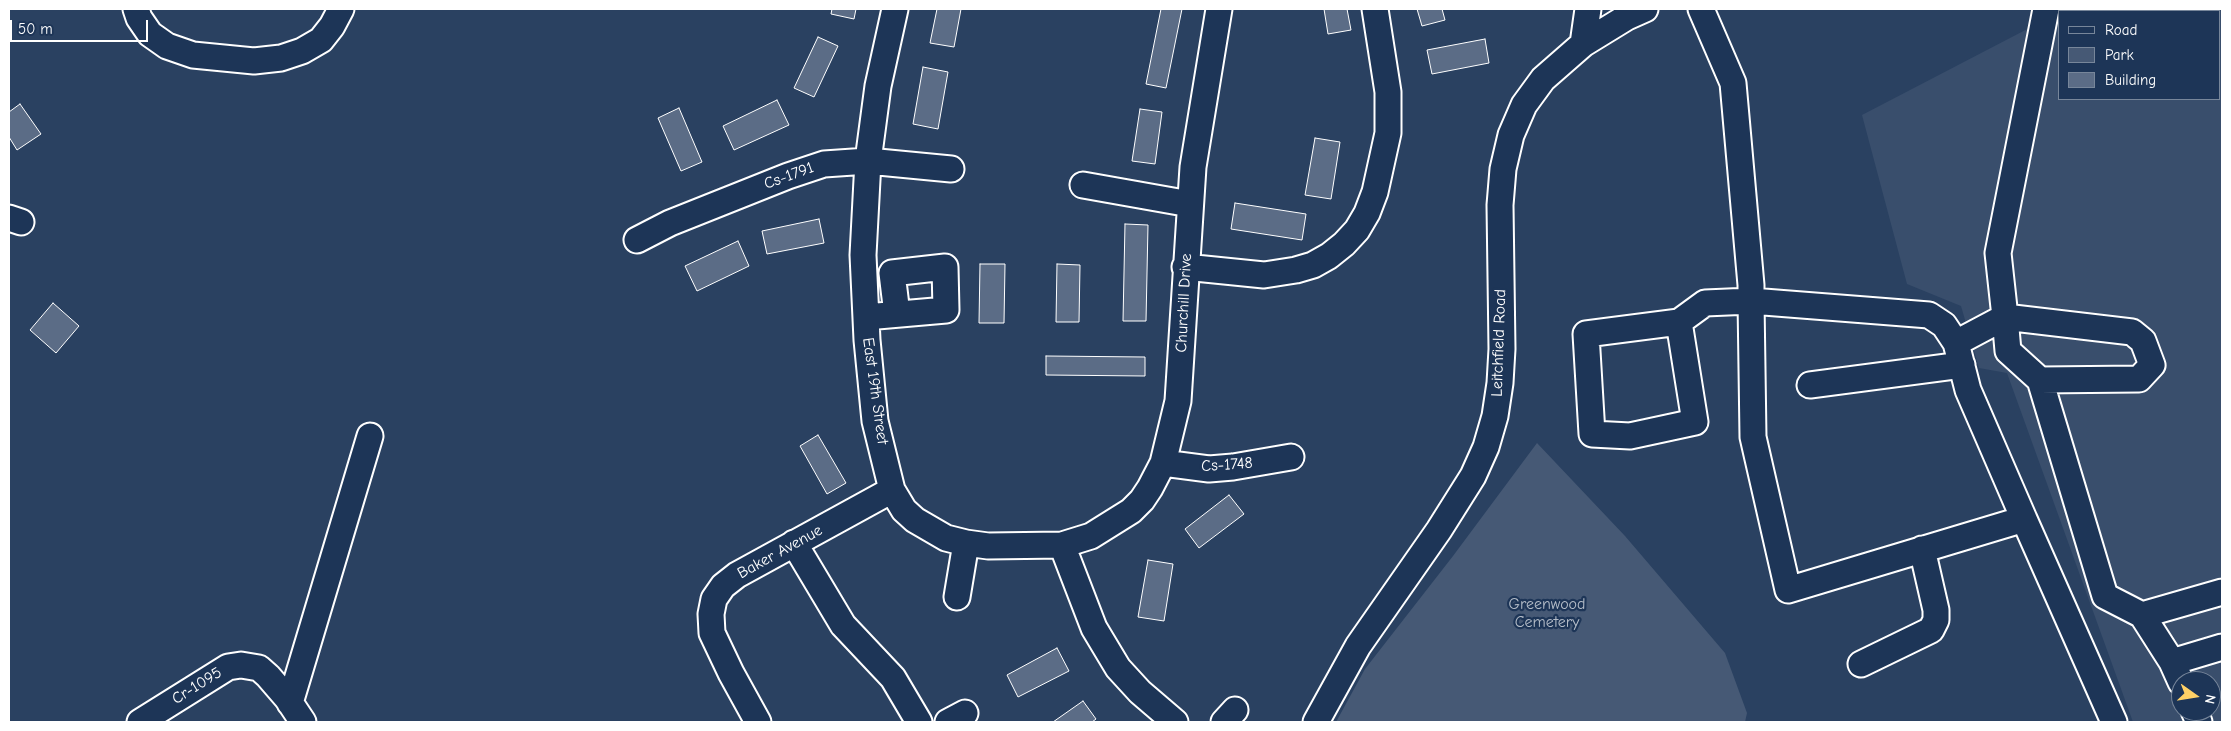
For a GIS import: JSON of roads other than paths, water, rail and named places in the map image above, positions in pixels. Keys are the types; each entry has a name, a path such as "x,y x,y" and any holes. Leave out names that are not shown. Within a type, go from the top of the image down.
{"street":[{"path":"136,9 139,18 150,34 167,46 193,55 254,61 281,58 302,51 321,40 332,26 341,9"},
{"name":"East 19th Street","path":"895,9 878,86 868,160 863,255 875,421 892,490 904,510 914,520 946,538 988,546 1062,545"},
{"name":"Churchill Drive","path":"1062,545 1091,536 1131,511 1150,488 1163,463 1178,400 1193,167 1219,9"},
{"path":"1185,268 1264,275 1296,270 1329,256 1357,230 1376,192 1388,133 1388,92 1375,9"},
{"path":"1583,44 1588,9"},
{"name":"Leitchfield Road","path":"1316,722 1358,646 1439,530 1473,476 1486,447 1496,416 1500,383 1502,349 1500,205 1503,169 1511,136 1524,105 1543,79 1583,44 1627,17 1645,9"},
{"path":"1701,9 1733,82 1751,301 1753,438 1788,590 2024,519"},
{"path":"2046,9 1998,252 2008,351 2040,380 2105,596 2142,615 2175,671"},
{"name":"Cs-1791","path":"637,240 670,223 788,176 824,164 868,160 951,169"},
{"path":"1083,185 1190,204"},
{"path":"1679,322 1695,422 1630,436 1592,434 1586,334 1679,322 1705,304 1751,301 1929,316 1944,324 1959,354 1968,390 2114,722"},
{"path":"866,317 897,314"},
{"path":"1810,385 1959,354 2005,317 2132,332 2143,341 2152,364 2139,379 2040,380"},
{"path":"296,712 370,436"},
{"name":"Cs-1748","path":"1163,463 1209,469 1233,468 1291,457"},
{"name":"Baker Avenue","path":"758,722 712,633 710,614 714,599 723,586 736,575 892,490"},
{"path":"957,597 966,543"},
{"path":"794,544 844,625 893,678 919,722"},
{"path":"1062,545 1094,628 1118,668 1140,692 1175,722"},
{"path":"1861,664 1931,630 1936,620 1936,610 1922,549"},
{"path":"2142,615 2222,592"},
{"path":"2178,671 2222,647"},
{"name":"Cr-1095","path":"140,722 228,667 241,665 259,668 296,712"}],"park label":[{"name":"Greenwood Cemetery","path":"1547,613"}]}
